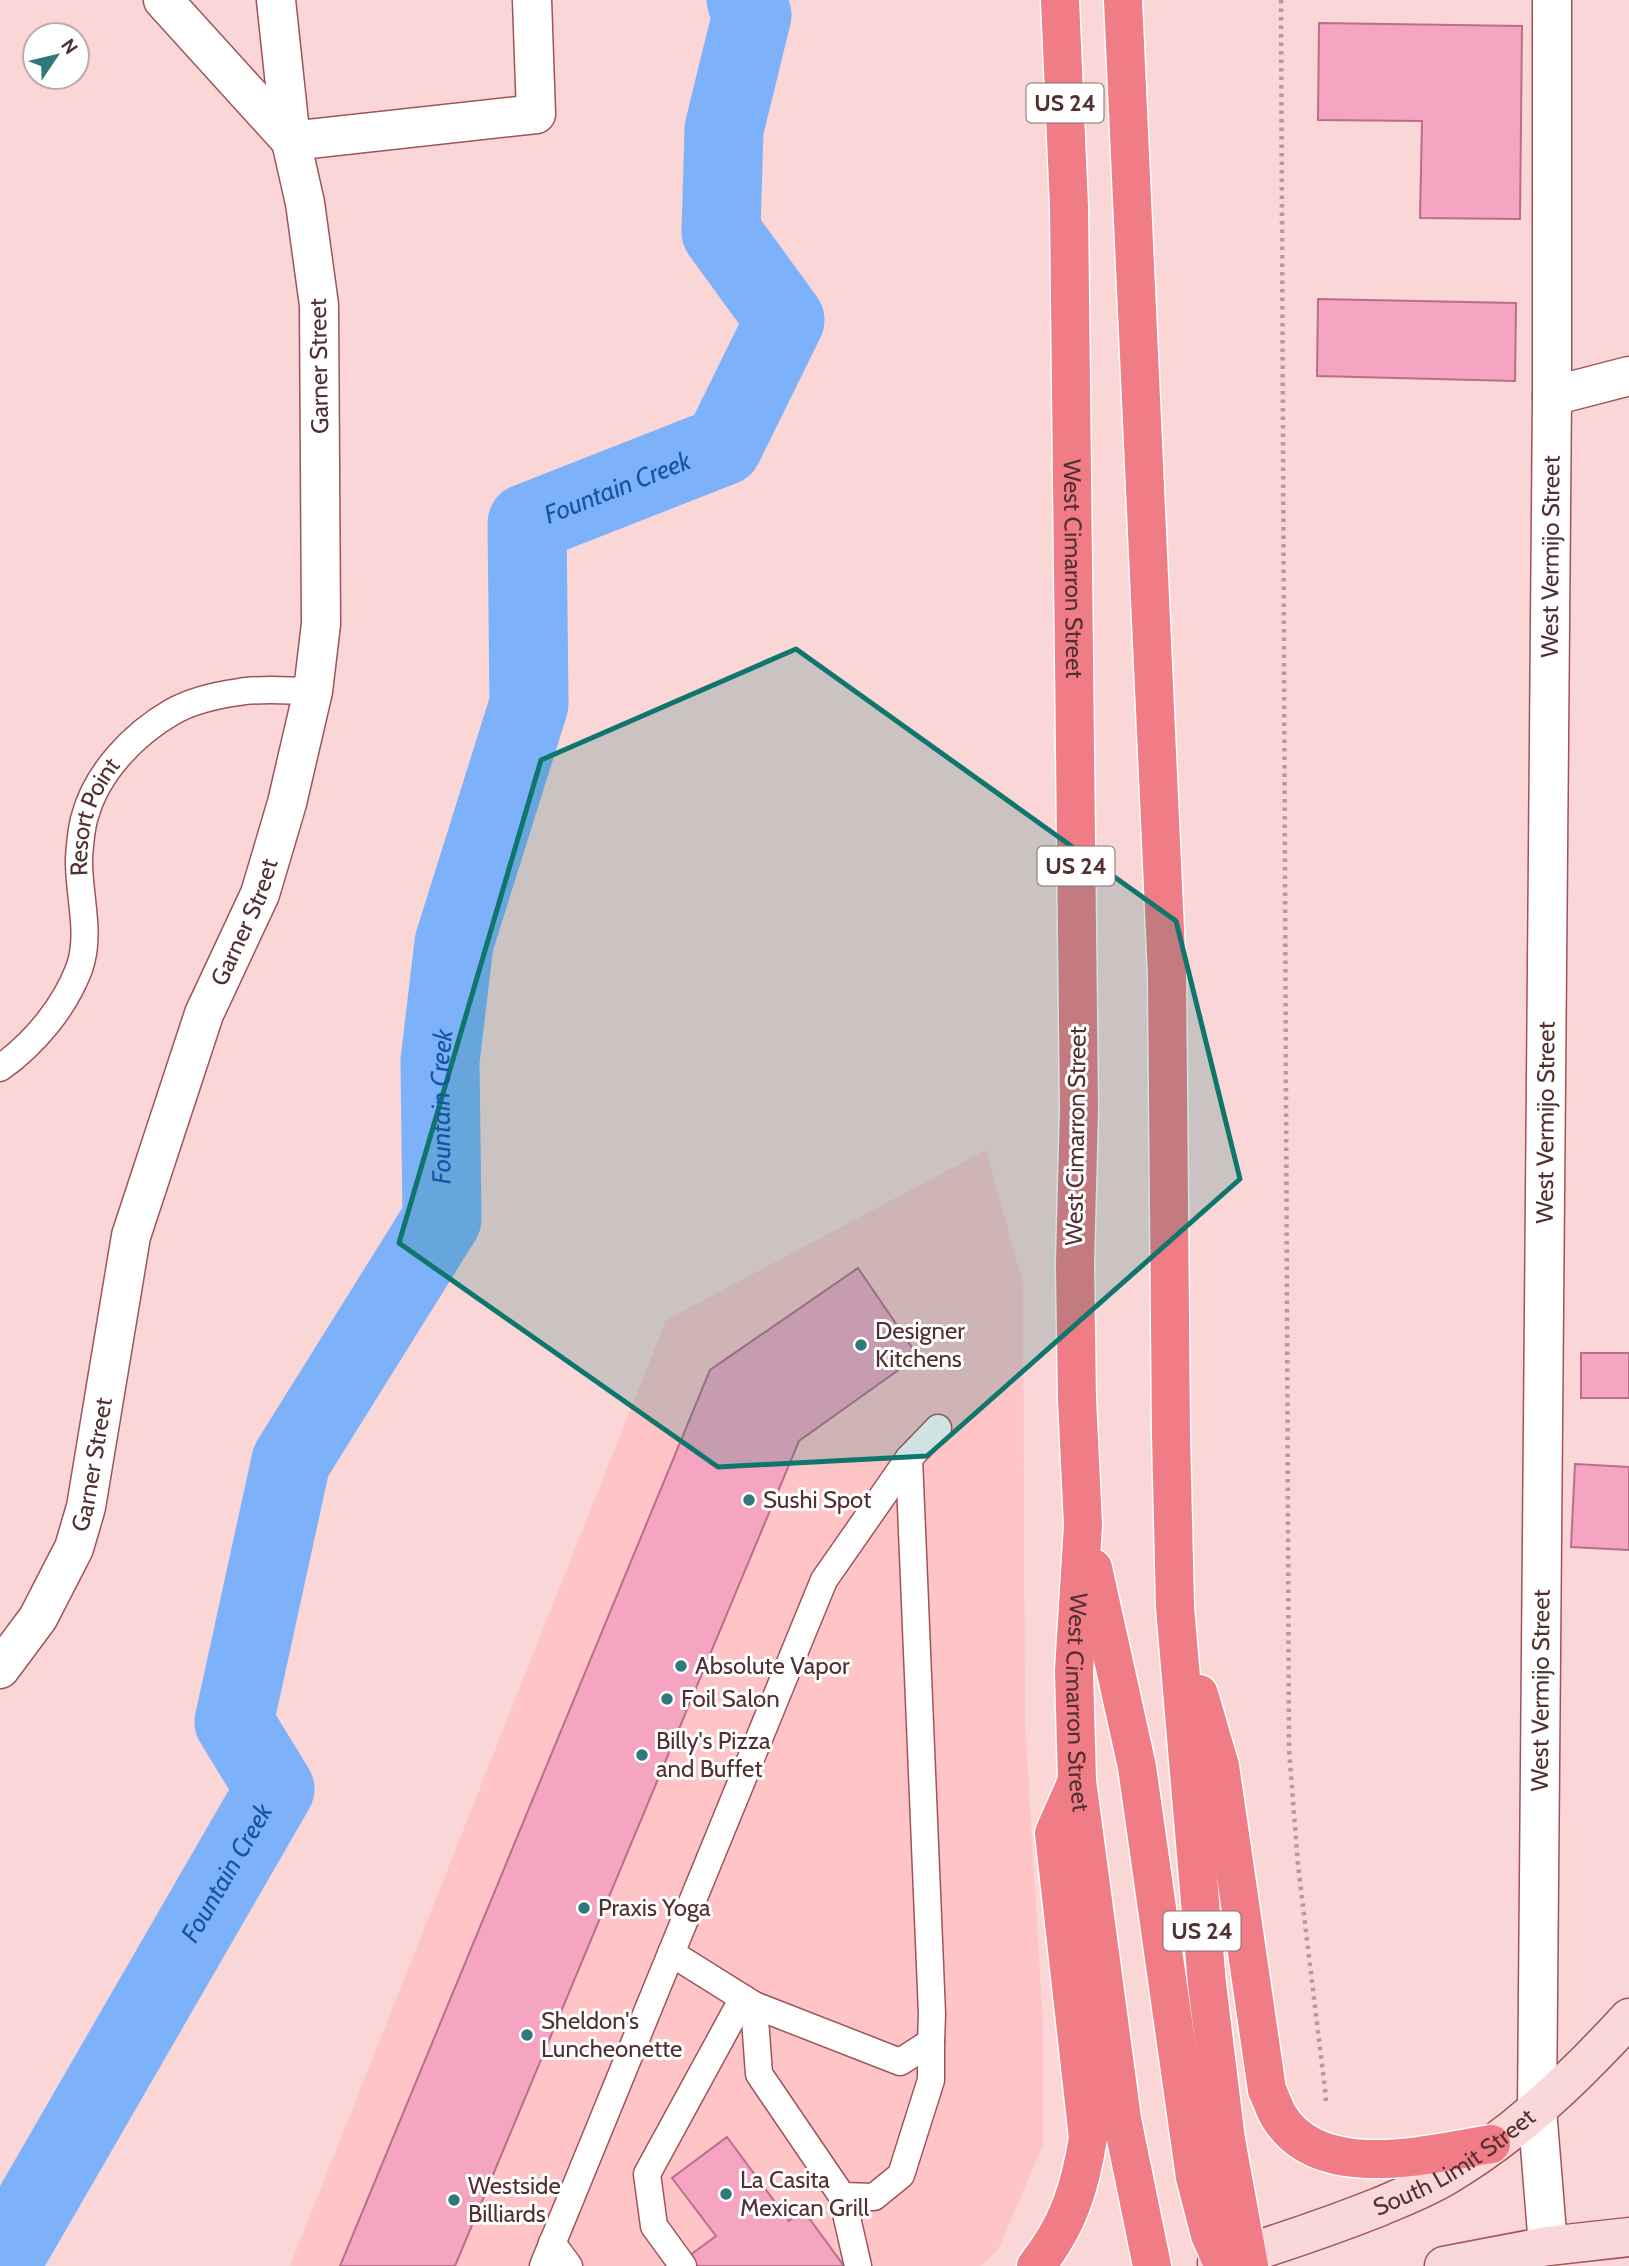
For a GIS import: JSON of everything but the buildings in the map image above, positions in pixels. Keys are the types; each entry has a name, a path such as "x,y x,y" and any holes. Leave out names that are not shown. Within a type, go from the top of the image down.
{"highway":[{"name":"West Cimarron Street","path":"1060,0 1069,206 1079,1110 1075,1263 1077,1399 1083,1525 1074,1671 1077,1781 1122,2119 1152,2266"},
{"name":"US 24","path":"1123,0 1167,975 1170,1408 1175,1607 1207,1984 1226,2140 1230,2263"},
{"path":"1083,1525 1138,1767 1195,2178 1210,2235 1230,2263"},
{"path":"1175,1607 1220,1766 1267,2090 1278,2116 1294,2134 1311,2147 1352,2158 1389,2160 1491,2144"},
{"path":"1036,2266 1059,2232 1075,2198 1081,2180 1087,2138 1054,1833 1077,1781"}],"main road":[{"name":"South Limit Street","path":"1230,2263 1331,2226 1414,2192 1445,2176 1537,2109 1591,2060 1629,2018"},
{"path":"1445,2266 1629,2238"}],"street":[{"name":"Garner Street","path":"0,1669 38,1618 74,1548 86,1507 131,1236 204,1014 260,894 286,803 313,691 321,624 319,305 305,203 291,141 163,0"},
{"path":"276,0 291,141 536,114 531,0"},
{"name":"West Vermijo Street","path":"1535,2254 1552,396 1552,0"},
{"path":"1552,396 1629,376"}],"lane":[{"name":"Resort Point","path":"0,1068 39,1035 79,968 85,936 79,859 85,816 100,781 118,755 174,711 206,700 240,692 313,691"},
{"path":"569,2266 548,2254 824,1580 909,1458 938,1428"},
{"path":"842,2196 874,2197 901,2175 931,2080 932,2014 909,1458"},
{"path":"671,1953 748,2001 900,2062 930,2042"},
{"path":"748,2001 759,2074 842,2196 858,2266"},
{"path":"683,2266 654,2226 647,2174 748,2001"}],"path":[{"path":"1281,0 1289,1749 1298,1865 1326,2098 1324,2108"}],"highlighted area":[{"path":"796,649 1176,921 1240,1179 927,1456 718,1467 399,1243 541,760"}],"shaded area":[{"path":"986,1150 1023,1284 1025,1722 1043,2023 1043,2145 999,2248 981,2266 290,2266 666,1320"}],"waterway":[{"name":"Fountain Creek","path":"0,2265 275,1789 234,1722 291,1461 442,1219 440,1061 454,943 529,704 527,523 723,446 785,320 721,232 724,129 752,15 746,0"}],"place":[{"name":"Designer Kitchens","path":"861,1345"},
{"name":"Sushi Spot","path":"749,1500"},
{"name":"Absolute Vapor","path":"681,1666"},
{"name":"Foil Salon","path":"667,1699"},
{"name":"Billy's Pizza and Buffet","path":"642,1755"},
{"name":"Praxis Yoga","path":"584,1908"},
{"name":"Sheldon's Luncheonette","path":"527,2035"},
{"name":"La Casita Mexican Grill","path":"726,2194"},
{"name":"Westside Billiards","path":"454,2200"}]}
